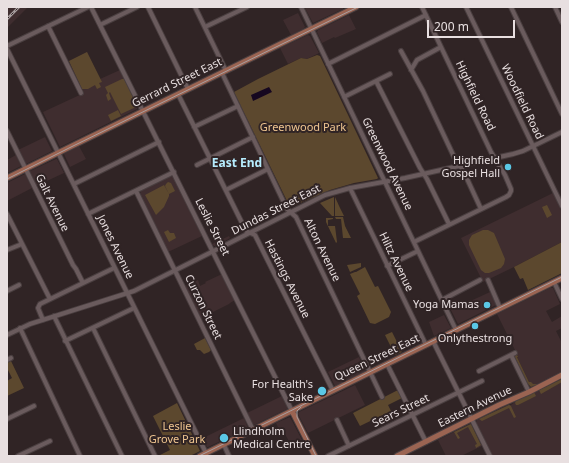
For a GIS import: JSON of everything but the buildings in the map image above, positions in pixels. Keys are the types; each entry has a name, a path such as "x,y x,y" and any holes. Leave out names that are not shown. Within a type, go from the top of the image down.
{"main road":[{"name":"Gerrard Street East","path":"7,178 312,29 347,9 356,7"},
{"name":"Queen Street East","path":"200,456 562,278"},
{"name":"Eastern Avenue","path":"397,456 562,375"},
{"name":"Leslie Street","path":"292,411 315,456"}],"street":[{"path":"7,48 88,7"},
{"name":"Leslie Street","path":"91,7 292,411"},
{"path":"100,25 137,7"},
{"path":"148,7 188,89"},
{"name":"Alton Avenue","path":"195,7 205,27 238,106 287,209 296,217 382,398"},
{"path":"205,27 247,7"},
{"name":"Greenwood Avenue","path":"301,7 456,330"},
{"name":"Highfield Road","path":"422,7 491,152 511,189 510,193 506,197 481,209"},
{"name":"Woodfield Road","path":"466,7 562,206"},
{"path":"511,7 562,114"},
{"path":"555,7 562,22"},
{"path":"328,64 426,15"},
{"path":"48,26 81,93"},
{"name":"Jones Avenue","path":"7,48 206,453"},
{"path":"411,70 416,60 441,48"},
{"path":"401,51 481,209 414,242"},
{"path":"344,97 390,74"},
{"path":"376,81 449,224"},
{"name":"Hastings Avenue","path":"178,94 246,230 255,235 333,391"},
{"path":"194,127 238,106"},
{"name":"Galt Avenue","path":"7,131 73,265 83,282"},
{"name":"Dundas Street East","path":"7,335 20,328 54,316 127,293 175,271 325,195 350,188 423,174 523,151 562,132"},
{"path":"197,165 253,137"},
{"path":"74,184 159,142"},
{"path":"226,190 268,169"},
{"path":"88,214 174,172"},
{"name":"Hiltz Avenue","path":"350,188 426,345"},
{"name":"Curzon Street","path":"136,191 253,430"},
{"path":"7,214 50,299"},
{"path":"7,250 22,244"},
{"path":"387,266 418,251"},
{"path":"43,320 38,306 40,304 114,268"},
{"path":"442,300 480,280"},
{"path":"488,280 500,308"},
{"path":"554,282 562,299"},
{"path":"7,292 20,285"},
{"path":"65,340 134,308"},
{"path":"54,316 122,456"},
{"path":"20,328 80,456"},
{"path":"93,328 155,456"},
{"path":"433,341 490,456"},
{"path":"479,371 513,354 529,392"},
{"path":"387,364 426,442"},
{"name":"Sears Street","path":"328,456 482,381"},
{"path":"7,419 34,406"},
{"path":"337,420 349,446"},
{"path":"18,456 50,440"},
{"path":"224,444 230,456"}],"shaded area":[{"path":"7,7 28,7 7,28"},
{"path":"343,7 343,9 313,23 305,8"},
{"path":"298,13 305,27 291,35 283,20"},
{"path":"349,15 356,29 322,43 317,32 318,30"},
{"path":"308,35 319,53 307,59 301,58 288,64 280,48"},
{"path":"87,52 100,79 120,70 138,107 137,109 60,147 43,112 84,93 69,61"},
{"path":"269,87 272,92 253,101 251,95"},
{"path":"45,137 52,151 26,164 18,150"},
{"path":"79,146 86,159 70,167 64,154"},
{"path":"16,155 21,166 7,173 7,160"},
{"path":"56,159 64,173 36,186 30,171"},
{"path":"25,174 32,188 7,201 7,183"},
{"path":"171,176 173,177 202,236 168,252 140,194 141,191"},
{"path":"553,193 562,212 562,242 483,282 461,238"},
{"path":"229,236 230,238 216,246 212,244"},
{"path":"222,274 235,300 201,318 185,286 198,280 200,286"},
{"path":"550,288 553,288 560,304 546,311 552,322 562,316 562,328 556,331 562,343 562,372 534,386 529,382 497,314"},
{"path":"490,292 496,305 458,324 451,310"},
{"path":"444,315 451,328 434,336 429,322"},
{"path":"359,357 365,371 335,386 328,372"},
{"path":"562,379 562,456 492,456 476,423 477,420 508,405 511,405 516,401"},
{"path":"355,385 365,405 308,433 298,414 299,412"},
{"path":"282,396 288,407 287,409 254,425 253,424 247,413"},
{"path":"290,417 302,440 291,445 285,434 282,435 276,423"},
{"path":"244,418 248,428 207,447 203,438"},
{"path":"470,424 482,446 461,456 446,456 438,440"}],"green space":[{"path":"87,52 102,82 99,83 101,87 97,89 95,85 88,89 82,89 69,61"},
{"name":"Greenwood Park","path":"317,55 320,56 378,178 330,190 291,207 234,92 301,58 307,59"},
{"path":"124,79 138,107 121,114 110,92 111,99 108,101 106,95 108,93 105,87"},
{"path":"118,110 121,116 111,121 108,115"},
{"path":"168,182 171,183 175,191 169,194 165,186"},
{"path":"164,185 169,194 164,207 156,215 145,195"},
{"path":"334,197 334,216 332,216 320,203"},
{"path":"335,197 340,208 344,216 335,216"},
{"path":"547,205 552,215 547,218 542,207"},
{"path":"335,217 343,217 345,226 351,238 343,238 341,219 336,219"},
{"path":"326,218 333,218 328,220 328,226 335,226 336,243 326,222"},
{"path":"168,230 170,233 174,233 176,238 169,242 164,232"},
{"path":"483,230 488,230 494,233 505,259 501,268 489,273 485,273 481,270 469,245 469,240 472,235"},
{"path":"562,242 562,273 528,290 523,278 520,279 514,267"},
{"path":"361,263 361,267 350,272 347,265"},
{"path":"365,267 375,287 378,286 391,312 389,317 375,324 370,323 357,296 360,294 350,274"},
{"path":"392,332 402,352 395,355 385,335"},
{"path":"205,338 211,350 204,354 200,350 197,350 194,344"},
{"path":"517,354 529,382 539,384 531,387 527,383 515,358"},
{"path":"11,361 24,388 7,396 7,381 12,378 7,368 7,362"},
{"path":"562,379 562,382 541,394 539,390"},
{"path":"398,390 402,398 388,405 391,411 360,426 353,413"},
{"path":"534,392 536,396 516,405 516,401"},
{"name":"Leslie Grove Park","path":"177,403 200,451 190,456 158,456 170,450 153,416"},
{"path":"509,405 511,406 516,417 514,418 509,408 482,421 479,419"},
{"path":"471,424 481,445 476,448 475,445 477,444 468,427 457,433 460,438 458,439 454,432"}],"tram line":[{"path":"7,179 358,7"},
{"path":"199,456 562,277"},
{"path":"301,407 297,411 297,417 316,456"}],"railway":[{"path":"7,19 19,7"}],"place":[{"name":"Highfield Gospel Hall","path":"508,167"},
{"name":"Yoga Mamas","path":"487,305"},
{"name":"Onlythestrong","path":"475,326"},
{"name":"For Health's Sake","path":"322,391"},
{"name":"Llindholm Medical Centre","path":"224,438"}],"district":[{"name":"East End","path":"237,164"}]}
